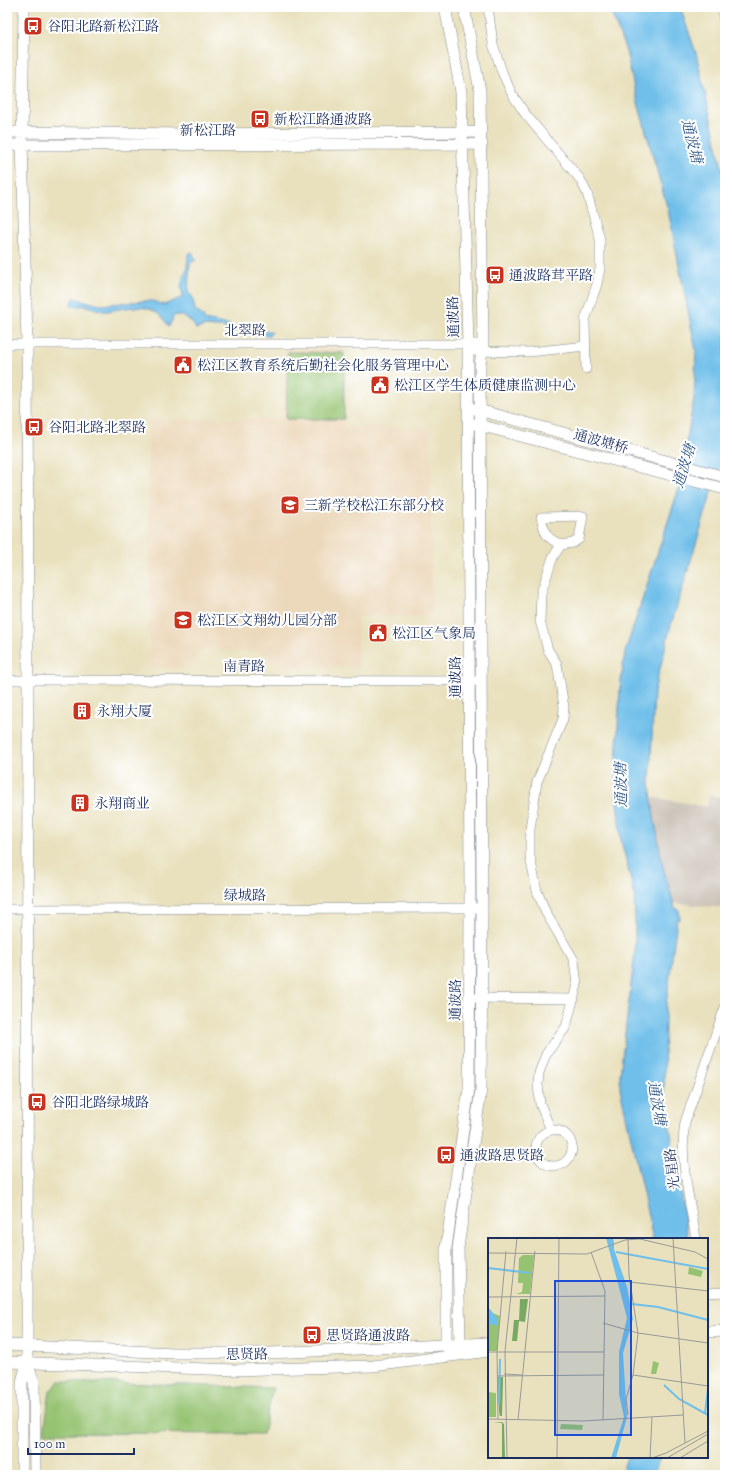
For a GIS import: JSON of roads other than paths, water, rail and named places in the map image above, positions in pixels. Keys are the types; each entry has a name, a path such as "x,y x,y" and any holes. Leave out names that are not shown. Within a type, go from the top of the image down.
{"main road":[{"path":"24,7 22,145 27,344 28,680 26,1347 27,1362 34,1382 35,1475"},
{"name":"通波路","path":"445,7 461,92 463,144 468,347 470,681 469,1089 446,1248 447,1351"},
{"name":"通波路","path":"460,1345 458,1248 481,1089 482,908 480,411 482,347 482,144 480,91 464,7"},
{"name":"新松江路","path":"7,132 188,134 481,132"},
{"name":"新松江路","path":"7,145 482,144"},
{"path":"468,408 725,477"},
{"name":"通波塘桥","path":"468,422 725,490"},
{"path":"708,1324 725,1323"},
{"path":"708,1332 725,1330"},
{"name":"思贤路","path":"7,1345 174,1353 270,1353 408,1345 447,1351"},
{"path":"447,1351 460,1345 488,1347"},
{"name":"思贤路","path":"7,1362 236,1370 373,1366 447,1351 488,1347"},
{"path":"22,1475 22,1382 27,1362"}],"street":[{"path":"488,7 493,44 502,72 512,94 526,116 580,179 587,193 600,238 600,269 598,284 585,320 586,369"},
{"path":"722,7 725,29"},
{"name":"北翠路","path":"7,344 482,347 529,352 586,346"},
{"path":"550,1130 540,1104 538,1084 539,1073 546,1054 566,1027 577,985 574,960 541,902 530,857 530,829 537,782 563,719 564,707 557,664 548,650 540,621 541,593 552,557 561,545 573,543 579,539 583,516 541,517 545,533 549,539 561,545"},
{"name":"南青路","path":"7,680 481,680"},
{"name":"绿城路","path":"7,909 482,908"},
{"path":"470,998 574,999"},
{"name":"光星路","path":"696,1238 683,1155 683,1140 686,1122 725,1007"},
{"path":"708,1293 725,1292"}],"water":[{"name":"通波塘","path":"609,7 680,7 696,53 725,181 725,449 671,625 654,692 650,783 654,817 663,867 675,908 679,910 680,919 677,919 665,1013 664,1092 688,1238 653,1238 620,1088 620,1074 635,952 635,918 634,893 621,840 617,802 616,767 620,687 625,652 677,494 694,399 696,351 668,210 635,92 626,51"},
{"path":"192,252 196,260 190,263 188,292 192,296 195,310 203,316 204,320 229,325 249,333 272,332 269,336 238,332 227,328 206,326 196,329 187,319 174,315 169,327 163,318 149,309 142,307 105,311 86,306 71,306 74,298 100,305 153,301 164,305 183,297 181,288 183,277 187,269 188,254"},
{"path":"627,1458 660,1458 654,1475 621,1475"}],"place":[{"name":"谷阳北路新松江路","path":"33,26"},
{"name":"新松江路通波路","path":"260,119"},
{"name":"通波路茸平路","path":"495,275"},
{"name":"松江区教育系统后勤社会化服务管理中心","path":"183,365"},
{"name":"松江区学生体质健康监测中心","path":"380,385"},
{"name":"谷阳北路北翠路","path":"34,427"},
{"name":"三新学校松江东部分校","path":"290,505"},
{"name":"松江区文翔幼儿园分部","path":"183,620"},
{"name":"松江区气象局","path":"378,633"},
{"name":"永翔大厦","path":"82,711"},
{"name":"永翔商业","path":"80,803"},
{"name":"谷阳北路绿城路","path":"37,1102"},
{"name":"通波路思贤路","path":"446,1155"},
{"name":"思贤路通波路","path":"312,1335"}]}
